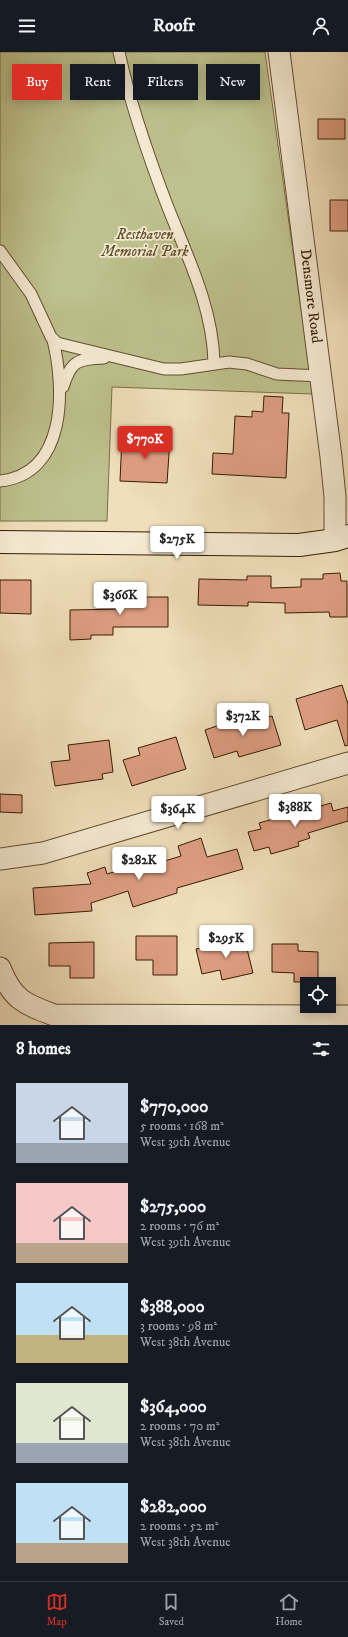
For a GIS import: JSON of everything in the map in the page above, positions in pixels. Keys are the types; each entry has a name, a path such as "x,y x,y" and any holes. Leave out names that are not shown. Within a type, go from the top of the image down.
{"street":[{"name":"Densmore Road","path":"280,52 341,538"},
{"path":"0,542 298,544 341,538"},
{"path":"0,859 43,853 348,763"},
{"path":"0,968 8,987 28,1005 54,1016 348,1016"}],"lane":[{"path":"119,52 139,130 203,298 211,329 214,363"},
{"path":"0,251 31,294 53,340 58,362 59,397 54,438 40,461 22,474 0,481"},
{"path":"53,340 56,343 164,369 181,369 214,363 237,362 277,374 321,376"},
{"path":"59,397 67,374 75,363 92,359 116,358"}],"green space":[{"name":"Resthaven Memorial Park","path":"0,52 265,52 313,394 112,387 107,521 0,521"}],"building":[{"path":"318,119 345,119 345,139 318,139"},
{"path":"330,200 348,200 348,231 330,231"},
{"path":"264,396 283,397 282,413 289,413 286,478 212,474 213,453 233,454 235,416 252,417 252,411 263,412"},
{"path":"122,436 170,439 167,483 120,481"},
{"path":"340,573 341,581 347,581 347,617 330,617 329,612 285,613 285,603 248,602 248,606 198,605 199,579 247,580 247,576 271,576 271,588 301,587 301,579 323,579 323,574"},
{"path":"0,580 31,580 31,614 0,613"},
{"path":"122,587 140,587 140,597 168,597 168,627 113,627 113,635 91,635 91,639 70,640 70,610 122,609"},
{"path":"342,685 348,704 348,745 345,746 337,720 305,730 296,699"},
{"path":"272,716 281,745 239,757 237,751 214,758 205,730 243,717 245,724"},
{"path":"176,737 186,769 132,786 123,760 140,755 138,748"},
{"path":"109,740 113,772 102,774 103,779 55,786 51,762 70,760 68,745"},
{"path":"0,794 22,795 22,813 0,812"},
{"path":"331,803 333,811 348,807 348,821 308,833 310,838 298,842 299,846 271,854 269,847 254,851 248,832 261,829 259,823"},
{"path":"201,838 207,857 237,849 243,869 177,888 177,893 133,907 128,891 91,903 92,911 35,915 33,888 91,884 87,873 105,867 107,874 141,864 142,868 181,856 178,846"},
{"path":"136,936 177,936 177,975 153,975 153,960 136,960"},
{"path":"244,937 253,973 222,980 220,970 202,974 196,949"},
{"path":"94,942 94,978 70,978 70,966 49,966 49,943"},
{"path":"272,944 298,944 298,951 318,952 318,977 300,977 300,982 294,982 294,973 272,972"}]}
